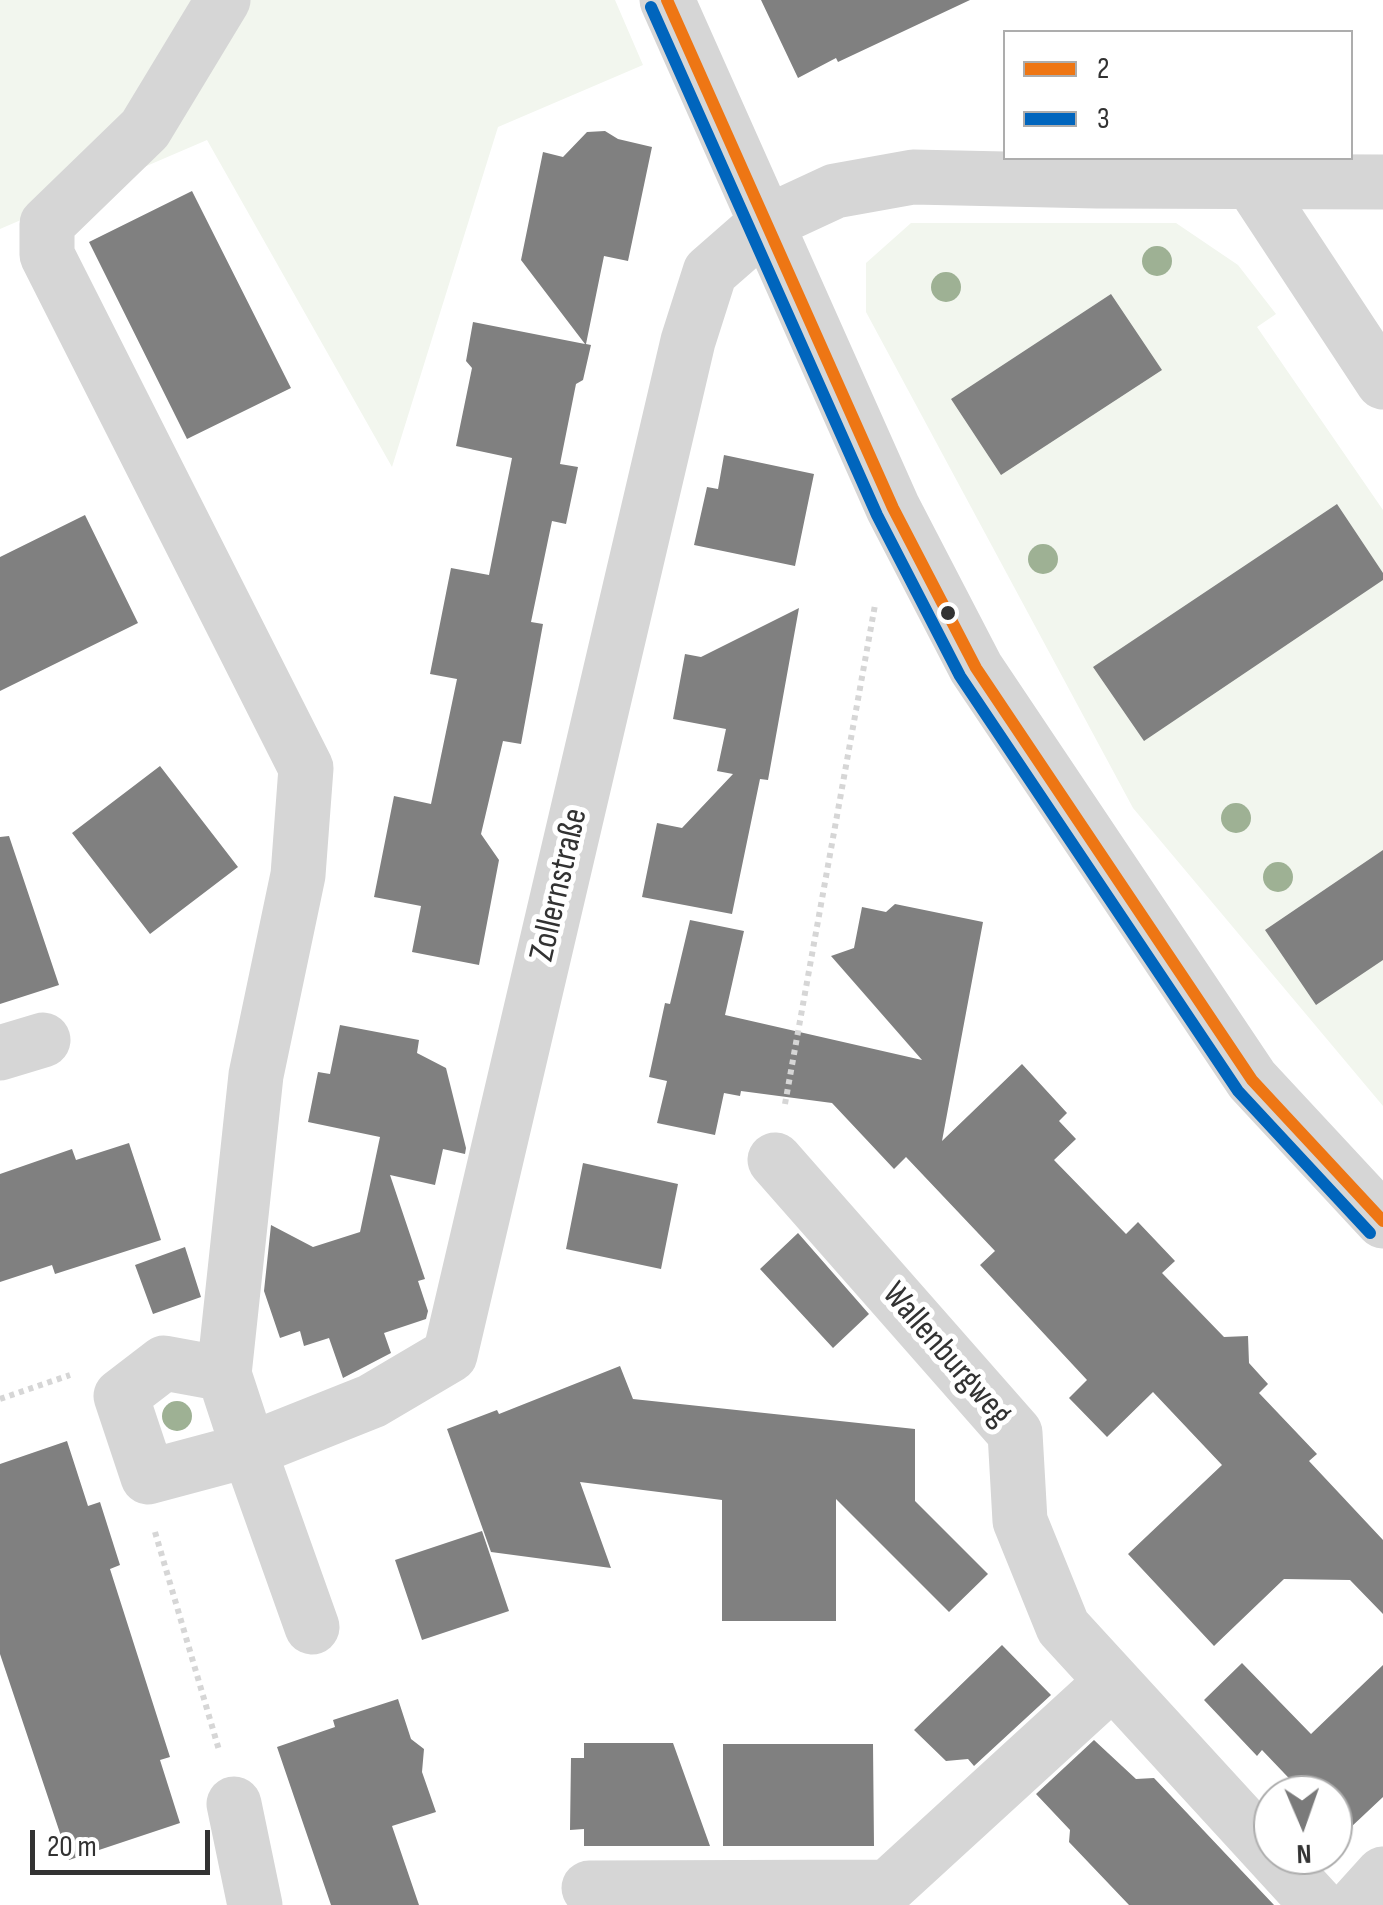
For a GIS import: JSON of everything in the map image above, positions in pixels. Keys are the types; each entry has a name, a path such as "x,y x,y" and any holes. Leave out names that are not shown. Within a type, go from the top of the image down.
{"street":[{"path":"222,0 145,130 47,224 47,255 306,768 298,874 256,1075 224,1374 312,1627"},
{"path":"667,0 892,508 976,668 1252,1080 1383,1222"},
{"name":"Zollernstraße","path":"148,1476 249,1450 372,1401 450,1355 688,341 710,272 766,223 834,191 913,176 1383,182"},
{"path":"1252,183 1383,382"},
{"name":"Wallenburgweg","path":"775,1160 1015,1433 1020,1521 1063,1628 1318,1905"},
{"path":"148,1476 121,1396 164,1363 224,1374"},
{"path":"588,1888 888,1888 1111,1683"},
{"path":"234,1804 255,1905"},
{"path":"1355,1905 1383,1874"}],"path":[{"path":"775,1160 875,604"},
{"path":"148,1476 148,1506 234,1804"}],"shaded area":[{"path":"0,0 615,0 643,65 498,127 392,467 207,140 0,229"},
{"path":"911,223 1176,223 1238,265 1276,314 1257,327 1383,510 1383,1106 1133,808 866,312 866,263"}],"building":[{"path":"761,0 970,0 798,78"},
{"path":"605,131 618,139 652,147 628,261 604,256 586,344 591,345 583,380 576,384 560,464 578,467 566,524 552,521 531,622 543,624 521,744 503,741 481,834 499,860 479,965 412,952 421,906 374,897 394,796 431,804 457,679 430,674 451,568 489,575 512,458 456,446 472,368 466,361 473,322 585,344 521,260 543,152 563,157 587,132"},
{"path":"192,191 291,388 187,439 89,242"},
{"path":"1111,294 1162,370 1001,475 951,399"},
{"path":"724,455 814,474 795,566 694,545 707,487 718,489"},
{"path":"1337,504 1383,573 1383,580 1144,741 1093,667"},
{"path":"85,515 138,623 0,691 0,557"},
{"path":"799,608 768,780 760,779 732,914 642,897 657,823 682,828 733,774 717,771 726,729 673,719 685,654 701,657"},
{"path":"160,766 238,867 150,934 72,833"},
{"path":"9,836 59,985 0,1004 0,837"},
{"path":"1383,850 1383,960 1316,1005 1265,930"},
{"path":"895,904 983,922 942,1141 1022,1064 1067,1113 1059,1121 1076,1139 1054,1160 1126,1234 1138,1222 1175,1261 1162,1273 1224,1337 1248,1336 1249,1363 1268,1384 1259,1393 1317,1454 1309,1461 1383,1540 1383,1614 1350,1580 1284,1579 1214,1646 1128,1554 1222,1465 1153,1392 1107,1437 1069,1398 1087,1380 980,1265 995,1251 906,1157 894,1169 832,1103 741,1091 740,1096 724,1093 715,1135 657,1123 667,1081 649,1077 665,1003 670,1004 690,920 744,931 725,1015 922,1060 831,956 854,948 862,907 886,912"},
{"path":"340,1025 419,1040 417,1053 446,1068 466,1148 465,1154 443,1149 435,1185 390,1175 425,1279 418,1281 428,1311 426,1319 384,1333 391,1353 343,1378 329,1338 304,1346 300,1331 280,1338 264,1291 271,1225 313,1247 360,1232 380,1137 308,1122 318,1072 330,1074"},
{"path":"129,1143 161,1240 55,1274 52,1265 0,1282 0,1174 72,1149 76,1160"},
{"path":"583,1163 678,1184 661,1269 566,1249"},
{"path":"798,1233 869,1314 833,1348 760,1269"},
{"path":"185,1247 201,1297 153,1314 135,1265"},
{"path":"620,1366 633,1399 915,1429 915,1501 988,1574 949,1612 836,1499 836,1621 722,1621 722,1500 580,1482 611,1568 491,1552 447,1429 497,1410 499,1414"},
{"path":"67,1441 88,1506 100,1502 120,1565 110,1569 170,1757 160,1760 180,1823 69,1860 0,1654 0,1464"},
{"path":"482,1531 509,1611 422,1640 395,1560"},
{"path":"1002,1645 1051,1695 974,1766 968,1759 946,1761 914,1730"},
{"path":"1242,1663 1311,1734 1383,1665 1383,1797 1353,1825 1353,1775 1286,1775 1262,1750 1257,1756 1204,1700"},
{"path":"398,1699 411,1739 424,1749 422,1772 436,1812 392,1826 419,1905 331,1905 277,1747 335,1727 333,1720"},
{"path":"1094,1740 1136,1779 1154,1778 1274,1905 1129,1905 1069,1842 1070,1830 1036,1794"},
{"path":"584,1743 673,1743 710,1846 584,1846 584,1829 570,1830 571,1758 584,1758"},
{"path":"723,1744 873,1744 874,1846 723,1846"}],"transit line":[{"name":"2","path":"667,0 893,508 976,668 1252,1080 1383,1221"},
{"name":"3","path":"651,7 877,515 960,676 1238,1091 1370,1233"}]}
